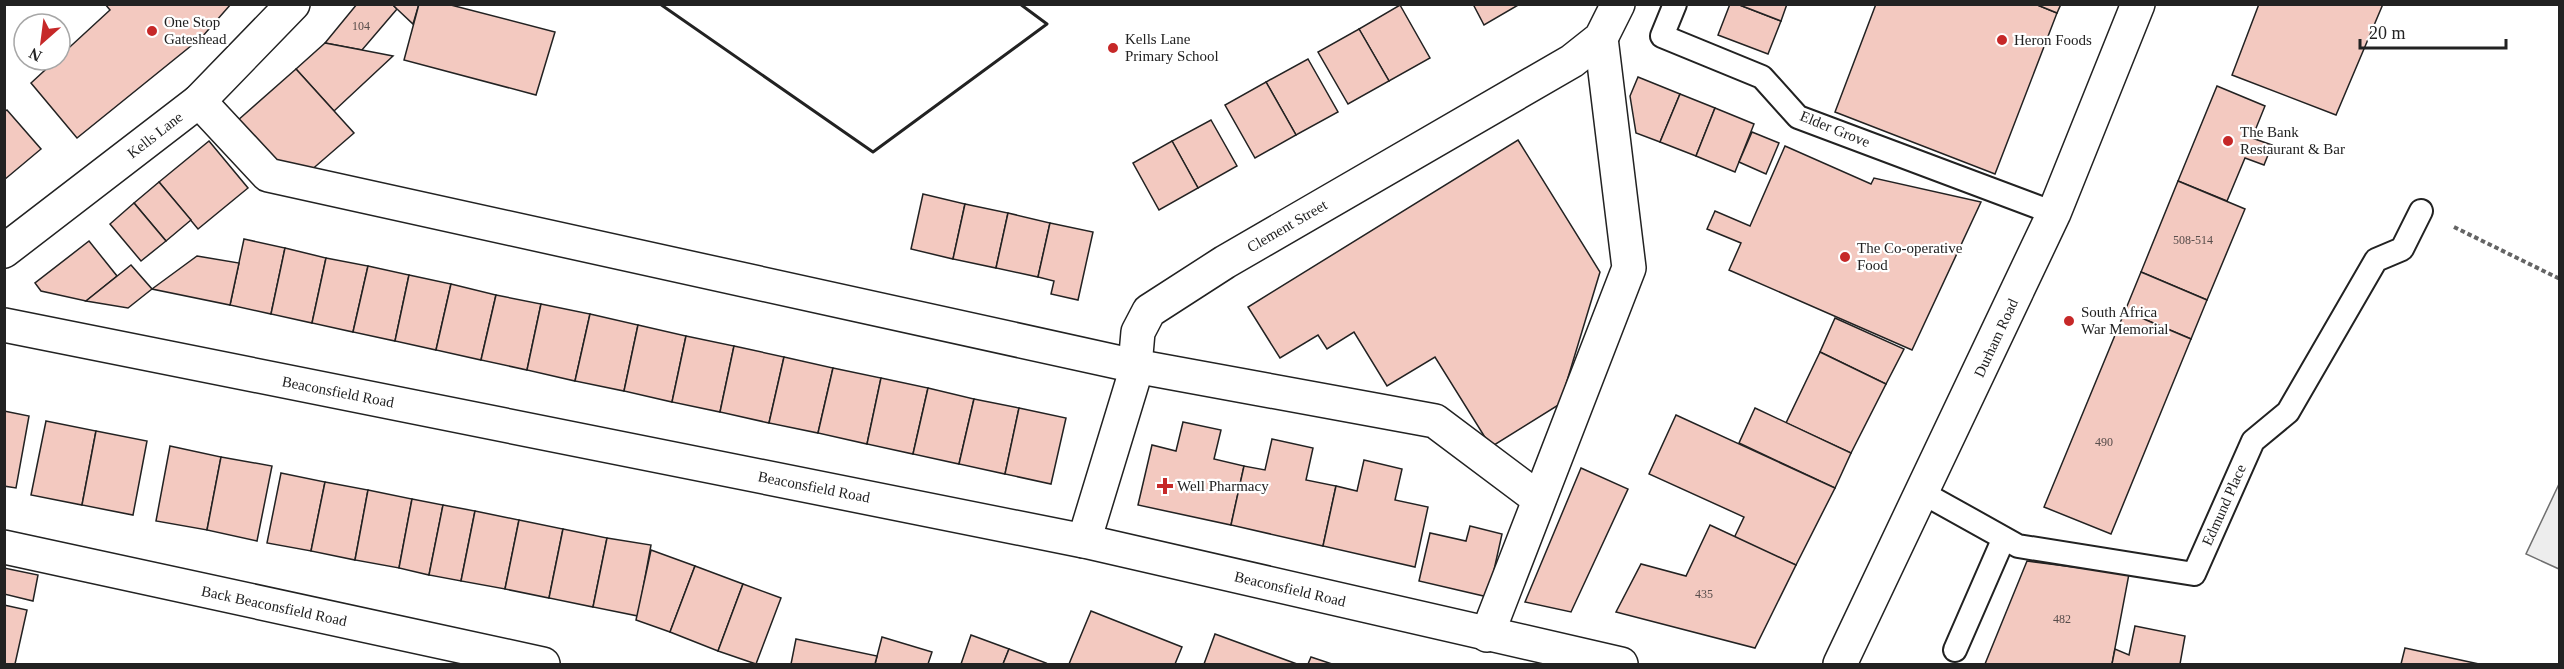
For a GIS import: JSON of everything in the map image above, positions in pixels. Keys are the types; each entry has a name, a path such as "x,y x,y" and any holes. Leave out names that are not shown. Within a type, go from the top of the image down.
{"street":[{"name":"Kells Lane","path":"4,251 199,101 293,4"},
{"name":"Clement Street","path":"1084,542 1134,377 1138,332 1149,311 1225,262 1572,61 1601,38 1618,4"},
{"name":"Durham Road","path":"1840,664 2054,213 2138,4"},
{"path":"1486,635 1629,268 1601,38"},
{"path":"199,101 268,176 1135,366 1435,421 1539,499"},
{"name":"Beaconsfield Road","path":"4,325 1084,542 1486,635 1571,659 1621,664"},
{"name":"Back Beaconsfield Road","path":"4,547 543,664"}],"lane":[{"name":"Elder Grove","path":"1675,4 1662,36 1762,77 1798,117 2054,213"},
{"name":"Edmund Place","path":"1923,493 2003,540 2018,546 2194,574 2253,441 2288,412 2376,260 2402,249 2421,211"},
{"path":"1955,650 2003,540"}],"path":[{"path":"2421,211 2559,279"}],"shaded area":[{"path":"2559,484 2559,569 2526,554"}],"building":[{"path":"105,4 231,4 202,37 77,138 31,83 43,72 72,72 72,45 110,10"},
{"path":"357,4 392,4 397,9 362,50 325,43"},
{"path":"392,4 419,4 413,24 397,9"},
{"path":"419,4 447,4 555,32 536,95 404,60"},
{"path":"1473,4 1520,4 1484,25"},
{"path":"1730,4 1737,4 1781,21 1768,54 1718,35"},
{"path":"1737,4 1787,4 1781,21"},
{"path":"1876,4 2035,4 2057,13 1995,174 1835,112"},
{"path":"2035,4 2061,4 2057,13"},
{"path":"2259,4 2383,4 2336,115 2232,75"},
{"path":"1400,5 1430,58 1389,81 1359,29"},
{"path":"1359,29 1389,81 1348,104 1318,52"},
{"path":"325,43 393,56 334,111 296,69"},
{"path":"1308,59 1338,112 1296,135 1266,82"},
{"path":"296,69 354,133 309,172 275,163 237,121"},
{"path":"1638,77 1680,94 1660,142 1636,133 1630,96"},
{"path":"1266,82 1296,135 1255,158 1225,105"},
{"name":"The Bank Restaurant & Bar","path":"2217,86 2265,106 2252,138 2272,145 2264,165 2245,158 2227,201 2178,181"},
{"path":"1680,94 1715,108 1696,156 1660,142"},
{"path":"1715,108 1754,124 1735,172 1696,156"},
{"path":"7,110 41,149 4,180 4,112"},
{"path":"1211,120 1237,166 1198,188 1172,141"},
{"path":"1752,132 1779,143 1766,174 1739,162"},
{"path":"1518,140 1600,272 1560,404 1491,447 1435,357 1387,386 1354,332 1327,349 1318,335 1280,358 1248,307"},
{"path":"209,141 248,188 198,229 159,182"},
{"path":"1172,141 1198,188 1159,210 1133,163"},
{"name":"The Co-operative Food","path":"1785,146 1871,184 1874,178 1981,202 1912,350 1729,270 1741,243 1707,229 1715,211 1750,226"},
{"path":"2178,181 2245,209 2207,300 2141,272"},
{"path":"159,182 191,220 166,241 134,203"},
{"path":"923,194 965,204 953,259 911,249"},
{"path":"134,203 166,241 141,261 110,224"},
{"path":"965,204 1008,213 996,268 953,259"},
{"path":"1008,213 1050,223 1038,277 996,268"},
{"path":"1050,223 1093,232 1078,300 1051,294 1054,281 1038,277"},
{"path":"244,239 285,248 271,314 230,305"},
{"path":"89,241 117,276 86,301 41,291 35,283"},
{"path":"285,248 326,258 312,323 271,314"},
{"path":"197,256 239,263 230,305 152,289"},
{"path":"326,258 368,266 353,332 312,323"},
{"path":"131,265 152,289 128,308 86,301"},
{"path":"368,266 409,275 395,341 353,332"},
{"path":"2141,272 2207,300 2191,339 2125,311"},
{"path":"409,275 451,284 436,350 395,341"},
{"path":"451,284 496,295 481,360 436,350"},
{"path":"496,295 541,304 527,370 481,360"},
{"path":"541,304 590,314 575,381 527,370"},
{"path":"2125,311 2191,339 2111,534 2044,507"},
{"path":"590,314 638,325 624,391 575,381"},
{"path":"1835,318 1904,349 1886,384 1820,352"},
{"path":"638,325 686,336 672,402 624,391"},
{"path":"686,336 734,346 720,412 672,402"},
{"path":"734,346 784,357 769,423 720,412"},
{"path":"1820,352 1886,384 1851,453 1786,423"},
{"path":"784,357 833,368 818,433 769,423"},
{"path":"833,368 881,378 867,444 818,433"},
{"path":"881,378 928,388 913,454 867,444"},
{"path":"928,388 974,399 959,464 913,454"},
{"path":"974,399 1019,408 1005,474 959,464"},
{"path":"1019,408 1066,418 1051,484 1005,474"},
{"path":"1755,408 1851,453 1835,488 1739,443"},
{"path":"4,411 29,416 16,488 4,486"},
{"path":"1676,415 1835,488 1796,565 1734,538 1744,517 1649,474"},
{"path":"46,421 96,431 82,505 31,495"},
{"path":"1183,422 1221,430 1214,459 1244,466 1231,525 1138,505 1152,445 1176,451"},
{"path":"96,431 147,441 133,515 82,505"},
{"path":"1272,439 1313,448 1306,480 1336,486 1323,546 1231,525 1244,466 1265,470"},
{"path":"170,446 221,457 207,530 156,521"},
{"path":"221,457 272,466 257,541 207,530"},
{"path":"1364,460 1402,469 1395,500 1428,507 1415,567 1323,546 1336,486 1357,491"},
{"path":"1581,468 1628,489 1571,612 1525,602"},
{"path":"281,473 325,482 311,551 267,543"},
{"path":"325,482 368,490 355,560 311,551"},
{"path":"368,490 412,499 399,568 355,560"},
{"path":"412,499 443,505 429,575 399,568"},
{"path":"443,505 475,511 461,581 429,575"},
{"path":"475,511 519,520 505,589 461,581"},
{"path":"519,520 563,529 549,598 505,589"},
{"path":"1710,525 1796,565 1755,648 1616,612 1641,564 1686,576"},
{"path":"1470,526 1502,534 1488,597 1419,581 1430,533 1466,541"},
{"path":"563,529 607,538 593,607 549,598"},
{"path":"607,538 651,545 638,616 593,607"},
{"path":"651,550 695,566 670,632 636,620"},
{"path":"2027,561 2129,574 2112,664 1985,664"},
{"path":"695,566 743,584 718,651 670,632"},
{"path":"4,568 38,575 33,601 4,594"},
{"path":"743,584 781,598 756,664 718,651"},
{"path":"4,605 27,610 15,664 4,664"},
{"path":"1091,611 1182,647 1175,664 1069,664"},
{"path":"2135,626 2185,636 2180,664 2112,664 2115,649 2129,655"},
{"path":"1215,634 1297,664 1204,664"},
{"path":"971,635 1009,649 1003,664 961,664"},
{"path":"882,637 932,652 928,664 875,664"},
{"path":"796,639 877,656 875,664 791,664"},
{"path":"2405,648 2479,664 2401,664"},
{"path":"1009,649 1046,663 1003,664"},
{"path":"1311,657 1332,664 1308,664"}],"wall":[{"path":"660,4 873,152 1047,24 1020,4"}],"place":[{"name":"One Stop Gateshead","path":"152,31"},
{"name":"Heron Foods","path":"2002,40"},
{"name":"Kells Lane Primary School","path":"1113,48"},
{"name":"The Bank Restaurant & Bar","path":"2228,141"},
{"name":"The Co-operative Food","path":"1845,257"},
{"name":"South Africa War Memorial","path":"2069,321"},
{"name":"Well Pharmacy","path":"1165,486"}]}
